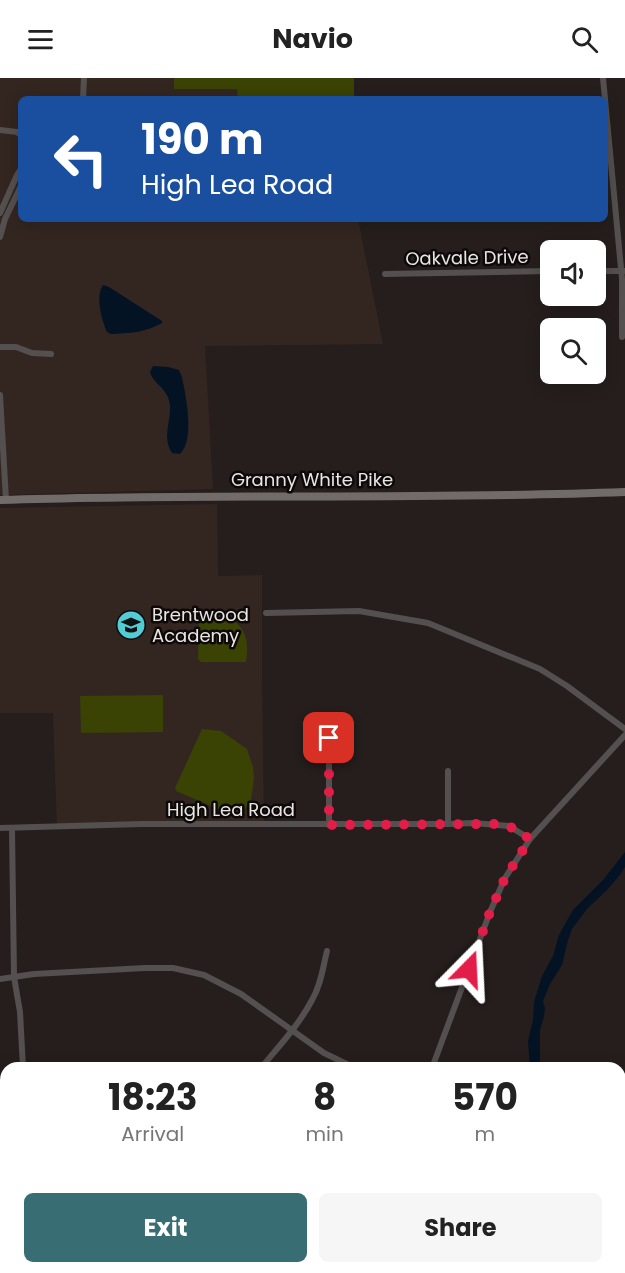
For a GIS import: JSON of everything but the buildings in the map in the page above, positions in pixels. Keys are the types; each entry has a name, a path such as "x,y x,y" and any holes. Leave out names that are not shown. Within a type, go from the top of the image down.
{"main road":[{"name":"Granny White Pike","path":"3,500 241,496 539,496 625,492"}],"street":[{"path":"83,96 84,78"},
{"path":"603,78 604,96"},
{"path":"0,130 18,133"},
{"path":"608,138 623,271 622,337"},
{"path":"0,213 18,173"},
{"path":"0,237 5,219 18,192"},
{"name":"Oakvale Drive","path":"384,274 540,271"},
{"path":"606,271 623,271"},
{"path":"0,347 16,347 32,353 51,354"},
{"path":"0,395 3,500"},
{"path":"266,613 358,611 428,623 540,669 625,729"},
{"path":"434,1062 505,878 530,839 625,735"},
{"path":"329,738 329,825"},
{"path":"448,771 448,824"},
{"name":"High Lea Road","path":"0,828 142,824 473,823 509,826 530,839"},
{"path":"12,828 14,976 20,1012 23,1062"},
{"path":"266,1062 312,1001 320,982 327,951"},
{"path":"0,980 34,974 145,968 173,968 204,975 241,994 324,1053 343,1062"}],"shaded area":[{"path":"0,78 174,78 174,89 238,89 238,96 18,96 18,222 359,222 383,344 205,346 213,489 0,495"},
{"name":"Brentwood Academy","path":"217,504 218,576 262,575 264,823 57,827 53,713 0,713 0,508"}],"green space":[{"path":"174,78 354,78 354,96 238,96 237,89 174,89"},
{"path":"219,613 240,626 246,638 246,662 201,662 198,659 199,614"},
{"path":"163,695 163,732 81,733 80,696"},
{"path":"202,729 221,731 247,749 254,778 251,800 244,810 230,814 176,791 175,788"}],"water":[{"path":"103,285 162,323 137,332 111,334 107,332 99,302"},
{"path":"153,366 179,370 182,377 188,429 185,447 180,454 172,453 169,447 167,435 169,399 150,372"},
{"path":"625,852 625,867 619,876 587,909 572,929 562,965 543,1001 545,1008 540,1030 540,1062 530,1062 528,1041 534,1002 542,976 553,956 559,935 573,910 603,880"}],"place":[{"name":"Brentwood Academy","path":"131,625"}],"route":[{"path":"329,738 329,825 496,824 509,826 530,839 505,878 469,969"}]}
